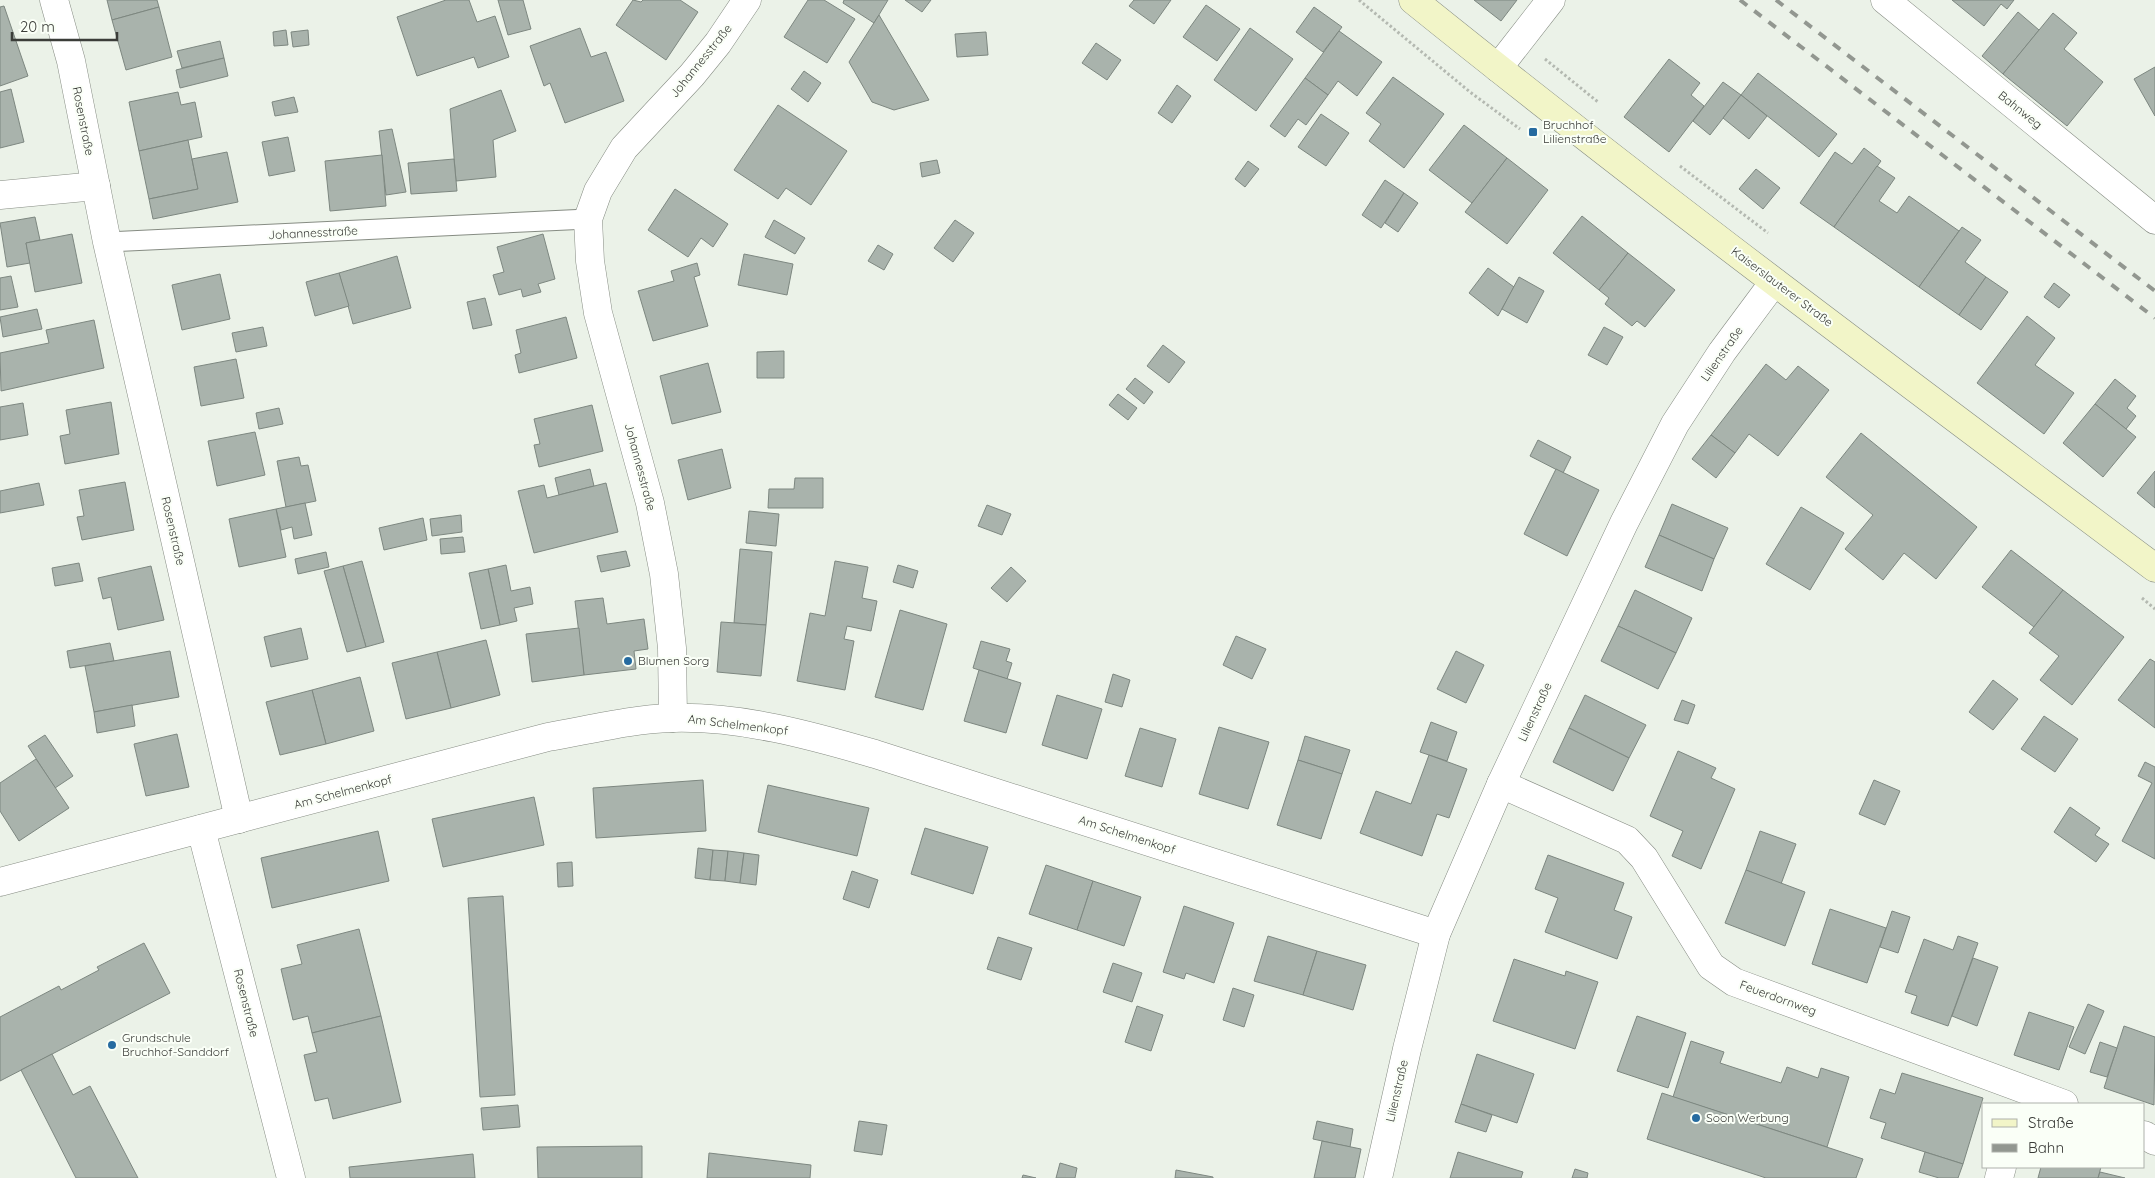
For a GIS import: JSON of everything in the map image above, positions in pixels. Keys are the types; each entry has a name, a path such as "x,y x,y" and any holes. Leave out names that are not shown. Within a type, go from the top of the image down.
{"main road":[{"name":"Kaiserslauterer Straße","path":"1413,0 1774,282 2155,568"}],"street":[{"name":"Rosenstraße","path":"54,0 71,61 107,242 239,819"},
{"name":"Johannesstraße","path":"673,718 672,648 664,574 650,503 598,313 590,261 588,219 598,190 624,148 692,75 718,43 747,0"},
{"path":"1498,68 1551,0"},
{"name":"Bahnweg","path":"1885,0 2155,220"},
{"path":"0,195 96,186"},
{"name":"Lilienstraße","path":"1378,1178 1436,934 1500,784 1624,523 1675,424 1722,352 1774,282"},
{"name":"Am Schelmenkopf","path":"0,882 548,738 616,724 673,718 732,722 804,734 840,744 1436,934"},
{"name":"Feuerdornweg","path":"1500,784 1627,840 1644,858 1711,966 1734,982 2019,1096 2058,1103"},
{"name":"Rosenstraße","path":"202,829 291,1178"}],"lane":[{"name":"Johannesstraße","path":"107,242 588,219"}],"building":[{"path":"107,0 157,0 159,7 112,20"},
{"path":"446,0 469,0 477,22 495,16 509,57 478,68 474,57 417,76 397,17"},
{"path":"498,0 523,0 531,29 508,35"},
{"path":"633,0 641,2 643,0 680,0 698,12 666,60 616,25"},
{"path":"808,0 824,0 855,19 827,63 784,37"},
{"path":"844,0 888,0 874,23 843,3"},
{"path":"905,0 931,0 922,12"},
{"path":"1134,0 1171,0 1154,24 1129,6"},
{"path":"1474,0 1517,0 1501,21"},
{"path":"1952,0 2014,0 2007,9 2001,4 1984,26"},
{"path":"1206,5 1240,29 1217,61 1183,37"},
{"path":"4,6 28,76 0,86 0,7"},
{"path":"159,7 172,57 126,70 112,20"},
{"path":"1314,7 1342,27 1323,52 1296,32"},
{"path":"2018,12 2039,30 2003,74 1982,56"},
{"path":"2053,13 2077,33 2064,49 2103,82 2067,126 2003,74"},
{"path":"879,15 929,100 894,110 872,102 849,62"},
{"path":"580,28 591,57 606,52 624,101 565,123 550,83 544,86 530,46"},
{"path":"1250,28 1293,59 1256,111 1214,80"},
{"path":"286,30 288,45 274,46 273,32"},
{"path":"308,30 309,45 293,47 291,32"},
{"path":"1339,31 1382,62 1357,96 1338,81 1328,95 1305,78"},
{"path":"986,32 988,55 957,57 955,34"},
{"path":"220,41 224,58 182,68 177,51"},
{"path":"1096,43 1121,60 1107,80 1082,63"},
{"path":"224,58 228,76 180,88 176,70"},
{"path":"1669,59 1700,83 1691,95 1704,106 1669,152 1624,117"},
{"path":"2155,67 2155,116 2134,79"},
{"path":"804,71 821,83 808,102 791,89"},
{"path":"1758,73 1837,134 1819,157 1741,95"},
{"path":"1393,77 1444,114 1404,168 1369,141 1381,124 1366,113"},
{"path":"1305,78 1328,95 1306,125 1298,119 1285,137 1270,126"},
{"path":"1723,82 1741,95 1710,135 1693,121"},
{"path":"1177,85 1191,96 1172,123 1158,113"},
{"path":"11,89 24,142 0,148 0,92"},
{"path":"501,90 516,131 493,140 496,177 456,181 450,109"},
{"path":"178,92 181,105 195,102 202,137 139,151 129,102"},
{"path":"1741,95 1767,116 1749,139 1723,118"},
{"path":"294,97 298,112 275,116 272,102"},
{"path":"778,105 847,151 811,205 786,188 778,199 734,170"},
{"path":"1321,114 1349,133 1326,166 1298,147"},
{"path":"1464,125 1507,158 1472,203 1429,170"},
{"path":"392,129 406,192 386,195 379,131"},
{"path":"288,137 295,171 269,176 262,142"},
{"path":"188,140 198,189 149,199 139,151"},
{"path":"1864,148 1881,161 1834,227 1800,203 1835,152 1852,164"},
{"path":"227,152 238,202 153,219 149,199 198,189 192,159"},
{"path":"382,155 386,206 330,211 325,161"},
{"path":"1507,158 1548,190 1507,244 1465,212"},
{"path":"454,159 457,191 411,194 408,163"},
{"path":"937,160 940,173 922,177 920,163"},
{"path":"1248,161 1259,169 1245,187 1235,179"},
{"path":"1877,166 1895,178 1879,201 1897,213 1909,196 1959,231 1919,287 1834,227"},
{"path":"1756,169 1780,188 1763,209 1739,189"},
{"path":"1385,180 1404,193 1381,228 1362,215"},
{"path":"675,189 728,224 713,247 701,238 688,257 648,230"},
{"path":"1404,193 1418,203 1398,232 1385,223"},
{"path":"1582,216 1628,253 1599,290 1553,253"},
{"path":"35,217 40,240 26,243 30,263 7,267 0,223"},
{"path":"774,220 805,238 795,254 765,237"},
{"path":"955,220 974,233 953,262 934,248"},
{"path":"1962,227 1981,240 1965,262 1986,277 1959,315 1919,287"},
{"path":"72,234 82,283 35,292 26,243"},
{"path":"543,234 555,279 538,284 541,292 523,297 521,289 499,295 493,275 504,272 497,247"},
{"path":"878,245 893,254 884,270 868,261"},
{"path":"1628,253 1675,290 1645,327 1637,321 1632,326 1605,304 1609,298 1599,290"},
{"path":"744,254 793,264 787,295 738,285"},
{"path":"397,256 411,308 353,324 339,273"},
{"path":"697,263 700,275 694,277 708,326 653,341 638,291 674,281 671,271"},
{"path":"1488,268 1514,287 1498,316 1469,293"},
{"path":"339,273 349,306 315,316 306,282"},
{"path":"220,274 230,319 182,330 172,285"},
{"path":"11,276 18,307 0,310 0,278"},
{"path":"1519,277 1544,291 1527,323 1502,309"},
{"path":"1986,277 2008,292 1981,330 1959,315"},
{"path":"2054,283 2070,295 2059,308 2044,297"},
{"path":"485,298 492,325 473,329 467,302"},
{"path":"37,309 42,329 3,337 0,317"},
{"path":"2027,316 2055,338 2035,365 2074,393 2044,434 1977,383"},
{"path":"566,317 577,358 519,373 515,355 521,353 516,330"},
{"path":"94,320 104,368 1,391 0,353 49,343 46,330"},
{"path":"263,327 267,346 236,352 232,333"},
{"path":"1604,327 1623,337 1607,365 1588,355"},
{"path":"1163,345 1185,362 1169,383 1147,366"},
{"path":"784,351 784,378 757,378 757,352"},
{"path":"236,359 244,398 201,406 194,367"},
{"path":"708,363 721,412 672,424 660,376"},
{"path":"1766,364 1786,380 1798,366 1829,390 1778,456 1749,434 1735,453 1711,435"},
{"path":"1135,378 1153,392 1144,404 1126,389"},
{"path":"2115,379 2136,396 2127,408 2136,416 2126,429 2095,404"},
{"path":"1118,394 1137,408 1128,420 1109,405"},
{"path":"111,402 119,454 65,464 60,436 70,434 66,410"},
{"path":"23,403 28,435 0,440 0,407"},
{"path":"2095,404 2136,437 2103,477 2063,443"},
{"path":"592,405 603,451 539,467 534,445 540,444 534,419"},
{"path":"279,408 283,424 259,429 256,413"},
{"path":"255,432 265,475 217,486 208,441"},
{"path":"1861,433 1977,527 1936,579 1904,553 1883,580 1845,549 1873,515 1826,477"},
{"path":"1711,435 1735,453 1716,478 1692,459"},
{"path":"1538,440 1571,457 1563,473 1530,456"},
{"path":"722,449 731,488 688,500 678,460"},
{"path":"299,457 301,466 308,465 316,501 286,507 277,461"},
{"path":"590,469 594,486 559,495 555,478"},
{"path":"1556,469 1599,490 1567,556 1524,534"},
{"path":"2155,471 2155,508 2137,493"},
{"path":"795,478 823,478 823,508 768,508 769,489 794,489"},
{"path":"125,482 134,530 82,540 77,517 84,516 79,490"},
{"path":"39,483 44,505 0,513 0,491"},
{"path":"606,483 618,532 534,553 518,491 544,485 547,498"},
{"path":"305,503 312,535 294,539 292,527 281,530 276,509"},
{"path":"1672,504 1728,528 1714,559 1659,535"},
{"path":"987,505 1011,514 1002,535 978,526"},
{"path":"1801,507 1844,533 1810,590 1766,564"},
{"path":"276,509 286,557 239,567 229,519"},
{"path":"749,511 779,514 776,546 746,543"},
{"path":"461,515 462,532 432,536 430,519"},
{"path":"423,518 427,540 384,550 379,528"},
{"path":"1659,535 1714,559 1702,591 1645,567"},
{"path":"463,537 465,552 441,554 440,539"},
{"path":"740,549 772,552 766,625 734,623"},
{"path":"2011,550 2063,590 2034,627 1982,587"},
{"path":"626,551 630,566 601,572 597,556"},
{"path":"326,552 329,567 298,574 295,559"},
{"path":"362,561 384,642 366,647 343,566"},
{"path":"835,561 868,567 862,598 877,601 871,631 847,626 844,639 854,641 845,690 797,681 810,613 825,616"},
{"path":"79,563 83,581 55,586 52,568"},
{"path":"506,565 511,591 530,587 533,604 514,608 517,621 500,625 488,569"},
{"path":"898,565 918,571 913,588 893,582"},
{"path":"151,566 164,620 118,630 111,597 103,599 98,578"},
{"path":"343,566 366,647 347,652 324,571"},
{"path":"1011,567 1026,581 1007,602 991,588"},
{"path":"488,569 500,625 481,629 469,573"},
{"path":"1635,590 1692,618 1676,653 1618,626"},
{"path":"2063,590 2124,637 2072,705 2040,680 2059,656 2029,633"},
{"path":"603,598 607,624 644,619 648,649 634,651 636,669 584,675 575,601"},
{"path":"900,610 947,624 923,710 875,697"},
{"path":"721,622 766,625 761,676 717,672"},
{"path":"1618,626 1676,653 1658,689 1601,661"},
{"path":"301,628 308,659 271,667 264,637"},
{"path":"579,628 584,675 532,682 526,634"},
{"path":"1236,636 1266,649 1252,679 1223,665"},
{"path":"486,640 500,695 451,708 437,652"},
{"path":"981,641 1010,649 1006,661 1012,663 1007,679 973,668"},
{"path":"110,643 114,661 70,668 67,651"},
{"path":"170,651 179,697 94,712 85,666"},
{"path":"1456,651 1484,665 1466,703 1437,689"},
{"path":"437,652 451,708 406,719 392,663"},
{"path":"2150,659 2155,662 2155,728 2118,700"},
{"path":"979,670 1021,683 1006,733 964,721"},
{"path":"1113,674 1130,680 1122,707 1105,702"},
{"path":"360,677 374,731 326,744 312,690"},
{"path":"1993,680 2018,699 1993,730 1969,712"},
{"path":"312,690 326,744 280,755 266,702"},
{"path":"1057,695 1102,709 1087,759 1042,745"},
{"path":"1585,695 1646,725 1629,758 1569,728"},
{"path":"1682,700 1695,705 1688,724 1674,720"},
{"path":"132,705 135,726 97,733 94,712"},
{"path":"2044,716 2078,739 2055,772 2021,749"},
{"path":"1431,722 1457,732 1447,761 1420,752"},
{"path":"1219,727 1269,742 1248,809 1199,794"},
{"path":"1140,728 1176,739 1162,787 1125,776"},
{"path":"1569,728 1629,758 1613,791 1553,762"},
{"path":"177,734 189,787 146,796 134,744"},
{"path":"45,735 73,776 55,788 28,746"},
{"path":"1305,736 1350,750 1342,774 1298,760"},
{"path":"1678,751 1716,768 1711,778 1735,789 1701,869 1672,856 1683,831 1650,816"},
{"path":"1429,755 1467,769 1449,818 1437,814 1422,856 1360,833 1376,791 1411,804"},
{"path":"36,759 69,808 19,841 0,811 0,783"},
{"path":"1298,760 1342,774 1321,839 1277,825"},
{"path":"2145,762 2155,767 2155,859 2122,841 2152,783 2138,776"},
{"path":"703,780 706,831 596,838 593,788"},
{"path":"1874,780 1900,791 1885,825 1859,814"},
{"path":"768,785 869,808 857,856 758,832"},
{"path":"534,797 544,845 443,867 432,819"},
{"path":"2070,807 2100,828 2095,835 2109,844 2096,862 2054,832"},
{"path":"925,828 988,847 973,894 911,874"},
{"path":"378,831 389,881 272,908 261,858"},
{"path":"1760,831 1796,844 1781,884 1746,870"},
{"path":"698,848 713,850 710,880 695,878"},
{"path":"713,850 728,851 725,881 710,880"},
{"path":"728,851 744,853 740,883 725,881"},
{"path":"744,853 759,855 756,885 740,883"},
{"path":"1548,855 1624,883 1614,910 1632,917 1617,959 1545,932 1558,898 1535,889"},
{"path":"572,862 573,886 558,887 557,863"},
{"path":"1046,865 1093,881 1077,930 1029,914"},
{"path":"1746,870 1805,892 1785,946 1725,923"},
{"path":"852,871 878,880 869,908 843,899"},
{"path":"1093,881 1141,897 1124,946 1077,930"},
{"path":"503,896 515,1095 480,1097 468,898"},
{"path":"1184,906 1234,923 1214,983 1186,973 1184,979 1163,972"},
{"path":"1830,909 1886,928 1867,983 1812,964"},
{"path":"1892,911 1910,917 1898,953 1880,947"},
{"path":"359,929 381,1016 312,1033 308,1016 293,1020 281,969 302,964 297,945"},
{"path":"1268,936 1317,951 1303,995 1254,981"},
{"path":"1958,936 1978,943 1948,1026 1911,1013 1917,996 1905,992 1924,939 1953,950"},
{"path":"998,937 1032,948 1021,980 987,969"},
{"path":"144,943 170,993 0,1081 0,1017 59,986 61,990 99,970 97,967"},
{"path":"1317,951 1366,965 1353,1010 1303,995"},
{"path":"1973,958 1998,967 1977,1026 1952,1016"},
{"path":"1514,959 1565,976 1566,971 1598,982 1575,1049 1493,1021"},
{"path":"1113,963 1142,973 1132,1002 1103,992"},
{"path":"1233,988 1254,995 1244,1027 1223,1020"},
{"path":"2088,1004 2104,1011 2085,1054 2069,1047"},
{"path":"1137,1006 1163,1015 1151,1051 1125,1042"},
{"path":"2029,1012 2074,1027 2059,1070 2014,1055"},
{"path":"381,1016 401,1102 333,1119 328,1098 315,1101 304,1055 317,1052 312,1033"},
{"path":"1637,1016 1686,1033 1668,1088 1617,1071"},
{"path":"2124,1026 2155,1037 2154,1105 2104,1088"},
{"path":"1691,1041 1724,1052 1720,1063 1781,1083 1787,1067 1818,1078 1821,1068 1849,1077 1827,1147 1673,1097"},
{"path":"2100,1042 2117,1048 2107,1077 2090,1072"},
{"path":"52,1054 73,1095 90,1086 138,1178 76,1178 21,1070"},
{"path":"1477,1054 1534,1074 1517,1123 1461,1104"},
{"path":"1902,1073 1983,1098 1963,1164 1881,1138 1886,1123 1870,1118 1880,1089 1895,1094"},
{"name":"Soon Werbung","path":"1662,1093 1863,1159 1856,1178 1766,1178 1647,1139"},
{"path":"1461,1104 1492,1115 1486,1132 1455,1122"},
{"path":"518,1105 520,1127 483,1130 481,1108"},
{"path":"859,1121 887,1125 882,1155 854,1151"},
{"path":"1317,1121 1353,1129 1350,1147 1313,1139"},
{"path":"1322,1141 1361,1149 1355,1178 1314,1178"},
{"path":"642,1146 642,1178 538,1178 537,1147"},
{"path":"1458,1152 1523,1172 1521,1178 1450,1178"},
{"path":"1925,1152 1963,1164 1958,1178 1939,1178 1919,1172"},
{"path":"709,1153 811,1165 810,1178 707,1178"},
{"path":"473,1154 475,1178 350,1178 349,1167"},
{"path":"1060,1163 1077,1168 1075,1178 1056,1178"},
{"path":"2041,1168 2101,1168 2098,1178 2038,1178"},
{"path":"1575,1169 1588,1173 1587,1178 1572,1178"},
{"path":"1176,1170 1213,1177 1213,1178 1175,1178"},
{"path":"2100,1172 2125,1178 2098,1178"},
{"path":"1023,1175 1036,1178 1022,1178"}],"railway":[{"path":"1740,0 2155,318"},
{"path":"1776,0 2155,291"}],"place":[{"name":"Bruchhof Lilienstraße","path":"1533,132"},
{"name":"Blumen Sorg","path":"628,661"},
{"name":"Grundschule Bruchhof-Sanddorf","path":"112,1045"},
{"name":"Soon Werbung","path":"1696,1118"}]}
